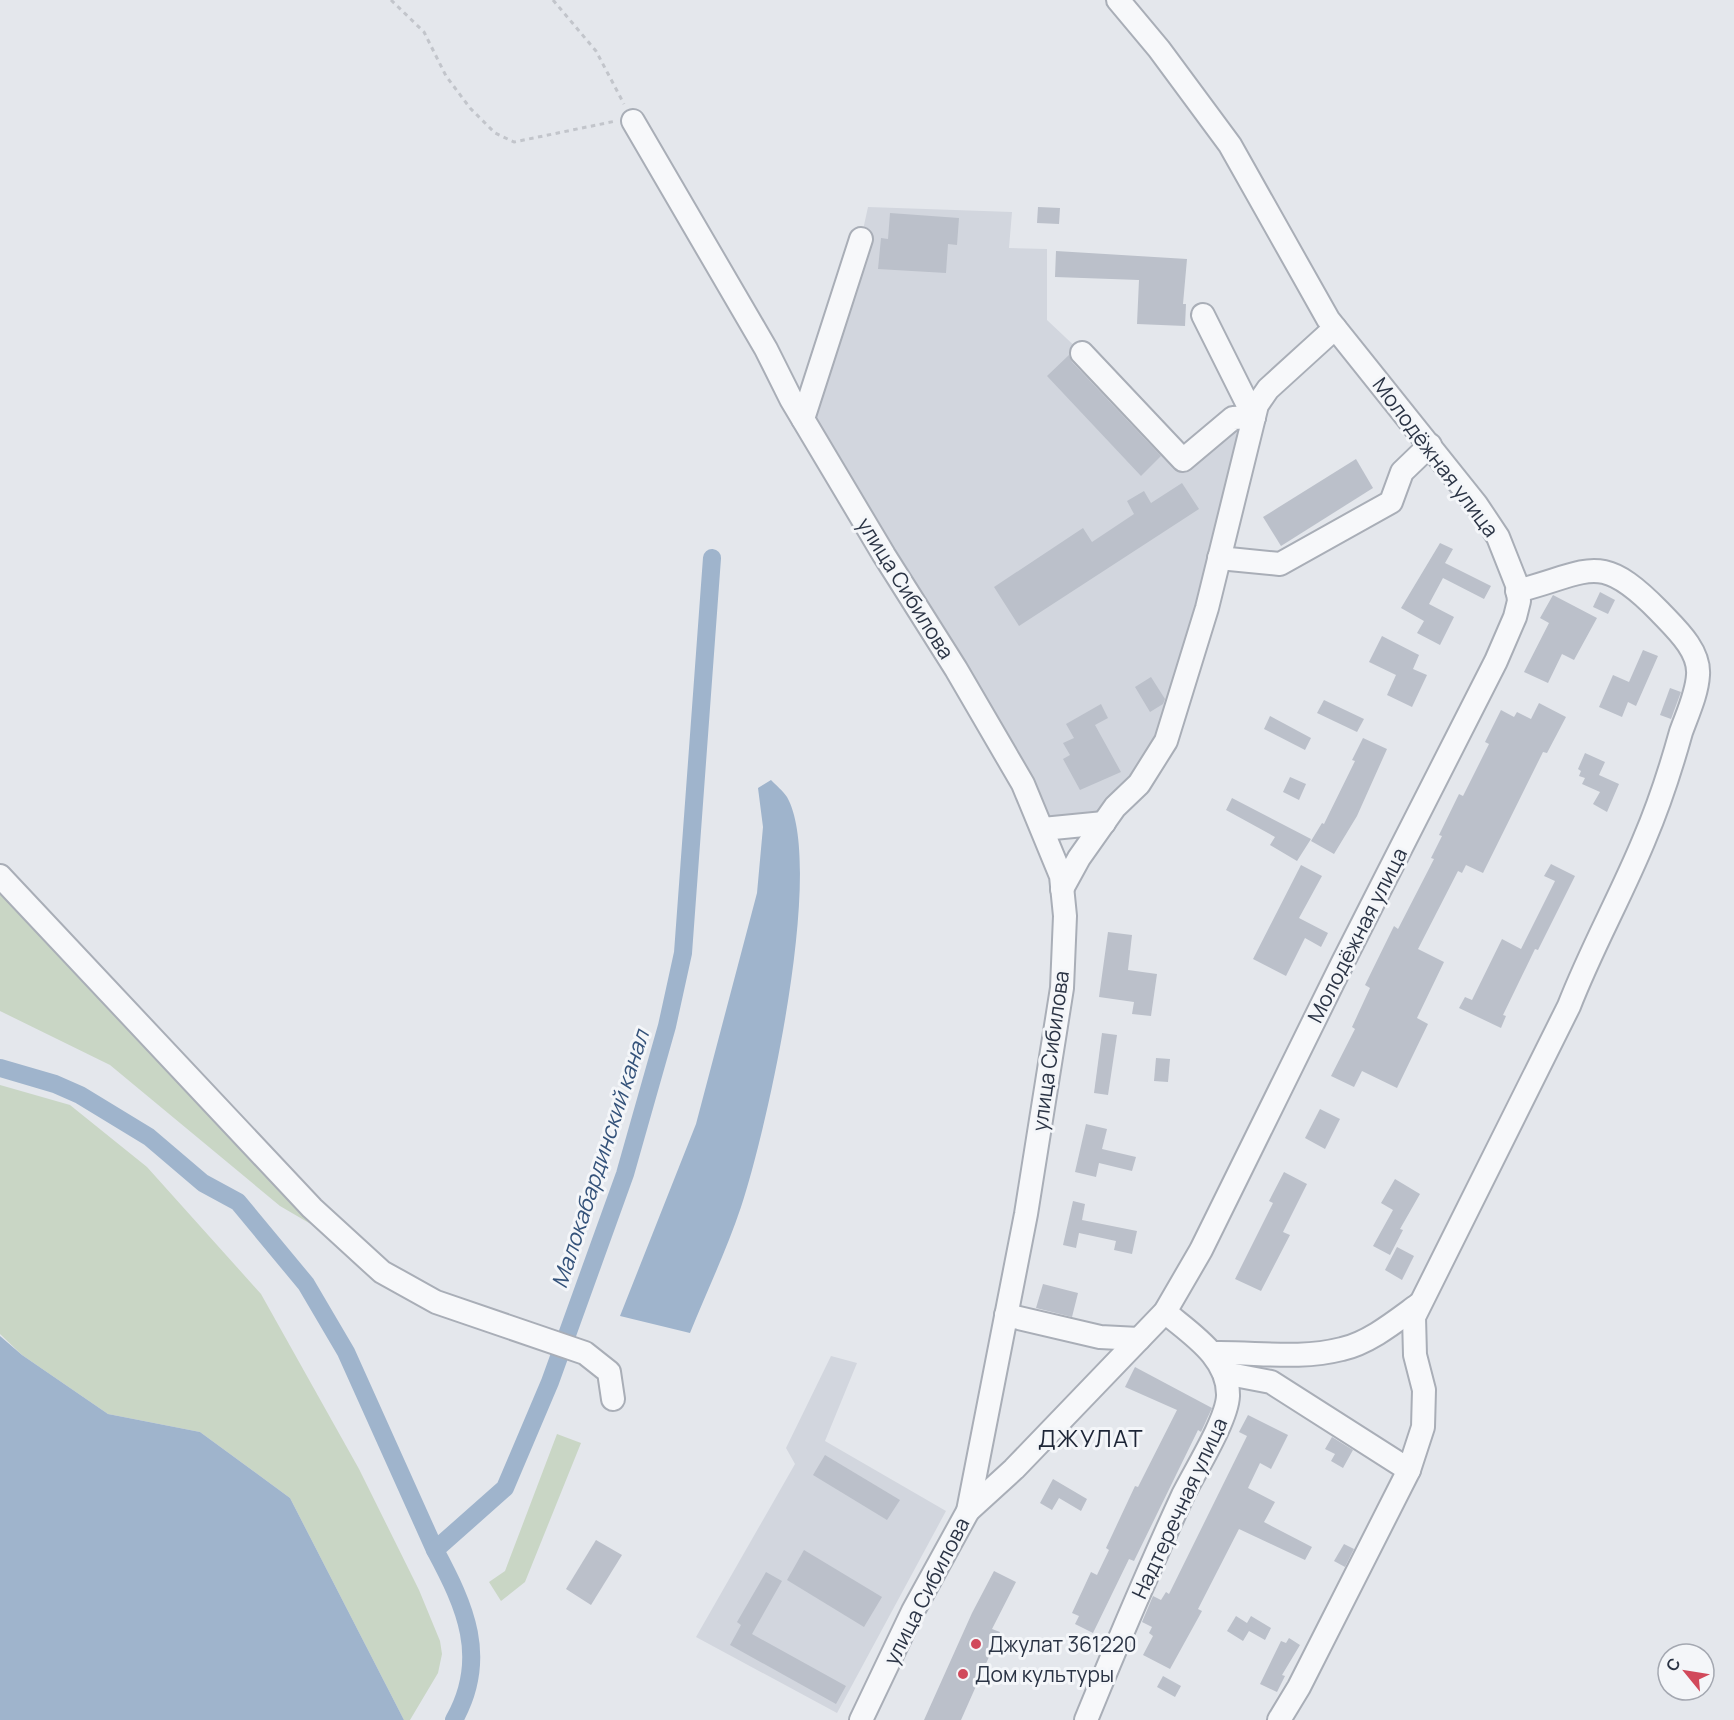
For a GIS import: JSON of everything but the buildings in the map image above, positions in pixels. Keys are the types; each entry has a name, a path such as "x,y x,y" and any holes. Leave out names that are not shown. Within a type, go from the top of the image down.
{"street":[{"name":"Молодёжная улица","path":"968,1511 1014,1469 1165,1312 1201,1250 1342,962 1496,661 1515,617 1517,591 1498,537 1476,504 1335,328 1230,145 1159,49 1118,0"},
{"name":"улица Сибилова","path":"633,121 766,349 803,419 962,679 1023,784 1061,876 1065,915 1062,988 1026,1214 968,1511 913,1611 861,1720"},
{"path":"803,419 861,239"},
{"path":"1203,315 1254,417"},
{"path":"1062,889 1079,858 1104,822 1139,784 1166,741 1207,608 1254,417 1268,389 1335,328"},
{"path":"1082,353 1183,460 1233,418 1254,417"},
{"path":"1220,558 1280,564 1391,502 1402,472 1430,446"},
{"path":"1279,1720 1299,1687 1409,1470 1423,1426 1424,1390 1415,1354 1414,1317 1418,1305 1569,1006 1585,964 1645,840 1676,750 1698,675 1695,655 1680,632 1619,575 1598,568 1517,591"},
{"path":"1043,829 1104,822"},
{"path":"0,876 312,1208 382,1272 435,1302 585,1353 609,1372 613,1399"},
{"path":"1213,1353 1294,1356 1344,1349 1385,1328 1418,1305"},
{"name":"Надтеречная улица","path":"1086,1720 1184,1494 1224,1413 1228,1396 1224,1373 1213,1353 1165,1312"},
{"path":"1006,1315 1100,1337 1139,1339"},
{"path":"1224,1373 1271,1382 1409,1470"}],"path":[{"path":"391,0 424,32 446,76 470,108 495,133 514,142 605,122 633,121 596,51 553,0"}],"shaded area":[{"path":"868,207 1012,212 1009,248 1047,249 1047,320 1082,353 1183,460 1254,417 1166,741 1115,807 1043,829 803,419 861,239"},
{"path":"831,1356 857,1363 825,1441 946,1511 837,1713 696,1637 795,1464 786,1448"}],"green space":[{"path":"0,886 333,1237 280,1206 110,1065 0,1011"},
{"path":"0,1085 70,1105 147,1167 261,1294 359,1469 419,1590 440,1641 442,1654 438,1673 410,1720 404,1720 290,1498 200,1432 108,1414 22,1355 0,1334"},
{"path":"557,1434 581,1443 525,1582 501,1601 489,1582 505,1571"}],"water":[{"path":"771,780 787,797 797,831 800,879 788,999 765,1120 752,1170 730,1238 690,1333 620,1316 696,1124 757,893 763,827 758,788"},
{"path":"0,1336 22,1355 108,1414 200,1432 290,1498 404,1720 0,1720"}],"waterway":[{"name":"Малокабардинский канал","path":"454,1720 470,1675 469,1633 456,1591 435,1550 505,1488 550,1382 625,1174 667,1026 683,953 712,558"},
{"path":"0,1068 55,1084 80,1095 149,1137 203,1183 238,1202 306,1284 346,1352 435,1550"}],"place":[{"name":"Джулат 361220","path":"976,1644"},
{"name":"Дом культуры","path":"963,1674"}],"district":[{"name":"ДЖУЛАТ","path":"1091,1437"}]}
